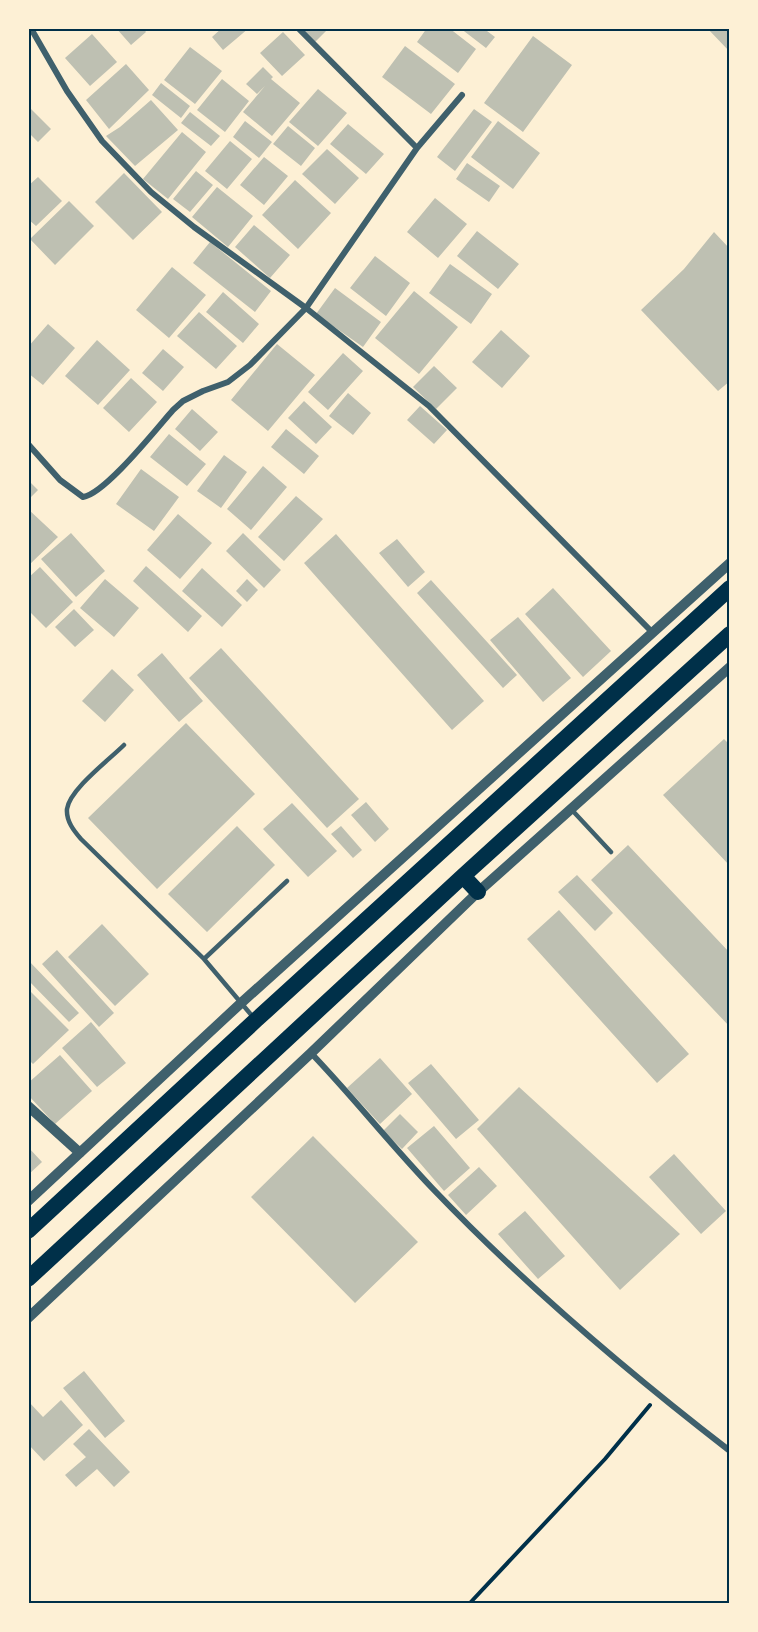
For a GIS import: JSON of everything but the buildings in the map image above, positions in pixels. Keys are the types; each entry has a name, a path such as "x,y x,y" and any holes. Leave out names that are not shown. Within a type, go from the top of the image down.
{"highway":[{"path":"28,1231 729,588"},
{"path":"28,1279 463,876 729,634"},
{"path":"463,876 478,892"}],"street":[{"path":"298,28 417,148"},
{"path":"33,32 67,91 102,141 151,192 194,227 306,308 444,421 653,633"},
{"path":"28,444 60,480 83,496 88,496 113,477 173,410 203,391 228,382 250,365 306,308 417,148 462,95"},
{"path":"28,1201 240,1004 729,563"},
{"path":"28,1318 311,1053 478,892 728,670"},
{"path":"311,1053 433,1188 530,1284 658,1395 729,1451"},
{"path":"28,1106 80,1153"}],"lane":[{"path":"124,745 73,795 67,810 69,823 81,839 204,959 256,1020"},
{"path":"571,809 611,852"},
{"path":"204,959 286,881"}],"path":[{"path":"469,1604 605,1459 658,1395"}]}
